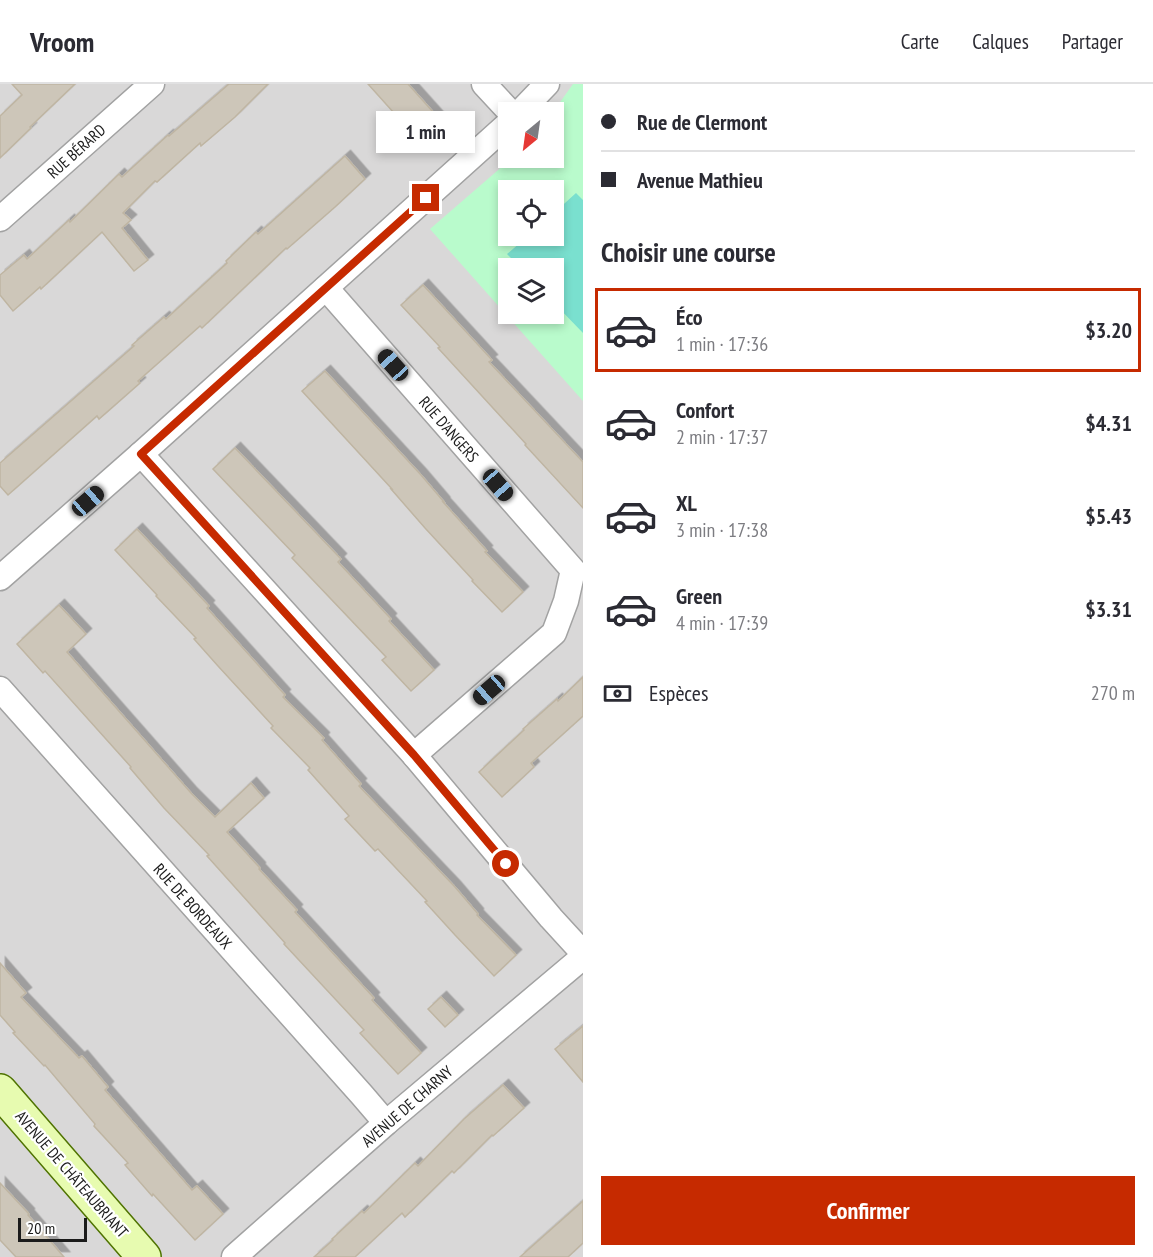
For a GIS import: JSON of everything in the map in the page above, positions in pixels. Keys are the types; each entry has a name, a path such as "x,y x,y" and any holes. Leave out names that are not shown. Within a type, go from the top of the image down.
{"street":[{"path":"484,84 501,102"},
{"path":"529,102 546,84"},
{"name":"RUE BÉRARD","path":"0,219 142,87"},
{"path":"0,578 498,133"},
{"name":"RUE D'ANGERS","path":"326,288 573,570 566,601 554,633 414,755"},
{"path":"141,454 414,755 583,955"},
{"name":"RUE DE BORDEAUX","path":"0,689 386,1123"},
{"name":"AVENUE DE CHARNY","path":"234,1257 386,1123 583,955"},
{"name":"AVENUE DE CHÂTEAUBRIANT","path":"0,1091 144,1257"}],"shaded area":[{"path":"0,84 583,84 583,1257 0,1257"},
{"path":"576,193 583,200 583,333 564,313 564,258 511,258 507,254 516,246 564,246 564,204"}],"green space":[{"path":"573,84 583,84 583,401 515,324 564,324 564,258 498,258 498,305 430,229 500,168 564,168 564,102 560,102"}],"building":[{"path":"12,84 75,84 0,158 0,116 22,95"},
{"path":"229,84 268,84 235,117 201,146 200,143 157,182 155,181 123,213 131,220 122,228 148,260 134,271 102,232 41,289 40,287 13,311 0,295 0,275 24,255 27,259 69,220 70,222 119,174 122,177"},
{"path":"368,84 408,84 442,122 420,142"},
{"path":"345,156 365,179 286,248 202,328 200,326 138,381 140,383 99,419 97,416 8,495 0,486 0,463 164,317 166,319 227,263 226,261 256,232 258,234"},
{"path":"423,285 492,360 489,362 583,462 583,508 401,305"},
{"path":"325,371 421,475 487,551 485,552 523,592 502,612 302,391"},
{"path":"235,448 341,559 338,562 434,670 411,691 382,660 386,657 292,558 295,555 213,469"},
{"path":"137,529 209,606 207,608 285,695 283,697 324,738 322,740 361,784 359,786 516,955 494,976 378,849 375,851 345,819 349,816 308,770 310,768 271,728 273,726 194,639 196,638 115,550"},
{"path":"59,605 86,634 67,652 191,793 215,817 251,783 264,798 227,832 297,910 295,912 374,998 372,1000 421,1053 398,1074 360,1033 364,1030 284,944 207,856 209,855 164,808 131,767 45,671 43,673 17,644"},
{"path":"583,677 583,716 531,763 534,767 502,797 479,772 523,729"},
{"path":"0,963 26,993 21,997 79,1058 82,1056 108,1087 105,1090 192,1190 197,1186 223,1214 195,1240 125,1165 128,1163 94,1126 95,1124 45,1065 13,1033 15,1032 0,1015"},
{"path":"441,997 458,1015 445,1027 428,1009"},
{"path":"583,1026 583,1082 555,1049"},
{"path":"503,1085 524,1108 492,1135 454,1173 452,1171 405,1217 402,1213 355,1257 314,1257 362,1211 364,1213 415,1163 418,1166 464,1119"},
{"path":"0,1183 64,1257 16,1257 0,1240"},
{"path":"583,1201 583,1243 568,1257 520,1257"}],"route":[{"path":"426,198 141,454 414,755 506,864"}]}
